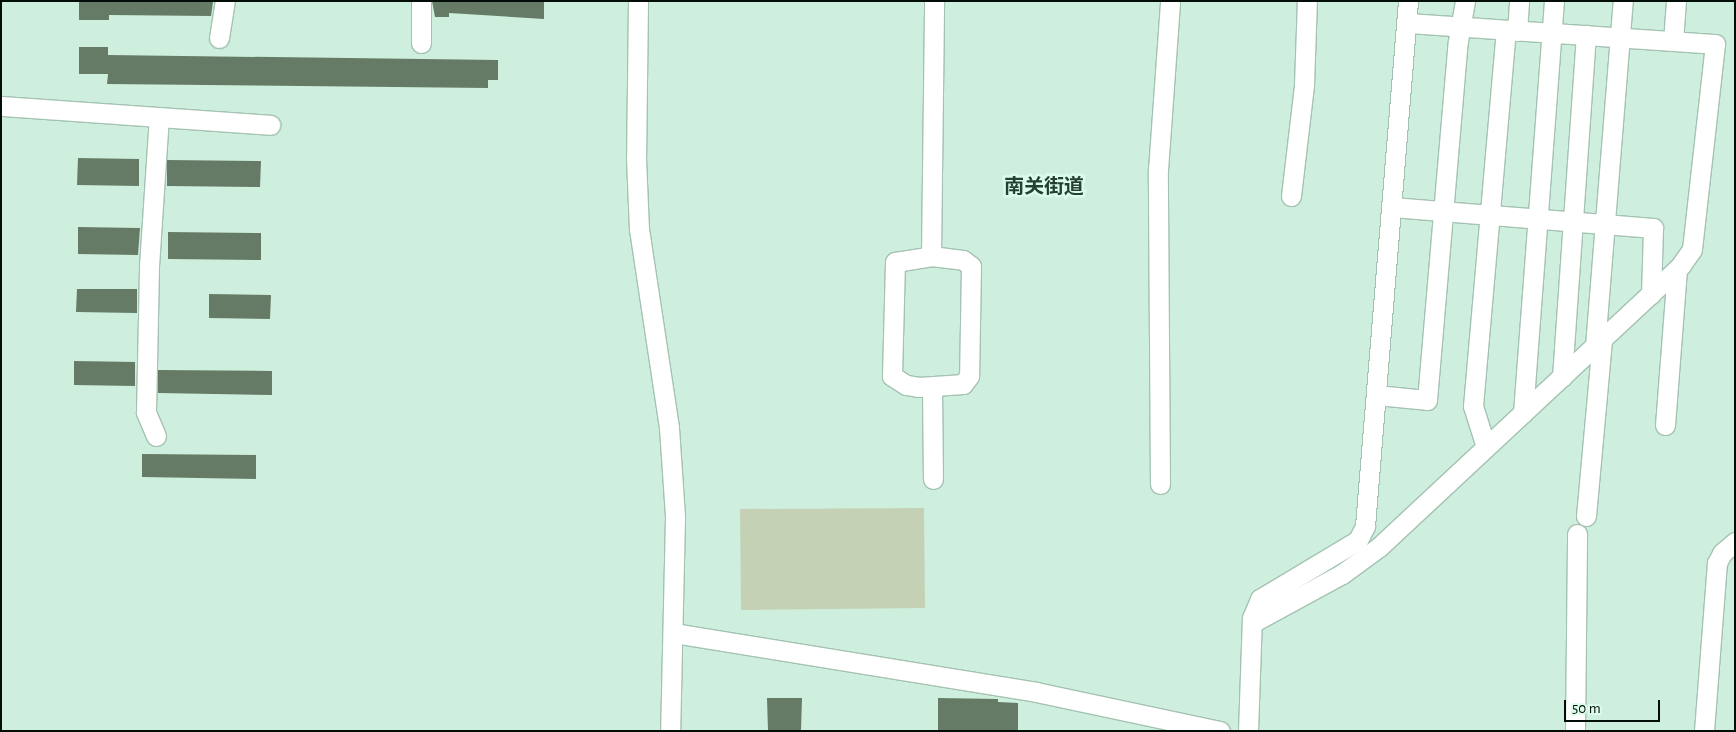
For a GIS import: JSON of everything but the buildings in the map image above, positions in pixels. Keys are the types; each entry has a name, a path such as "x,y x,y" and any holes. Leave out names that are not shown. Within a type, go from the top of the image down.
{"street":[{"path":"219,38 225,1"},
{"path":"421,1 421,43"},
{"path":"638,1 637,194 639,229 668,428 675,517 670,731"},
{"path":"931,256 934,1"},
{"path":"1160,484 1158,170 1170,1"},
{"path":"1291,196 1304,85 1307,1"},
{"path":"1248,731 1252,623 1260,599 1358,540 1362,533 1376,395 1408,1"},
{"path":"1376,395 1428,400 1458,41 1463,27 1465,1"},
{"path":"1486,447 1473,406 1490,215 1512,30 1519,1"},
{"path":"1523,413 1554,1"},
{"path":"1586,516 1623,1"},
{"path":"1673,41 1676,1"},
{"path":"1252,623 1342,574 1379,547 1677,269 1692,248 1715,44 1407,23"},
{"path":"1562,376 1586,35"},
{"path":"1,106 270,125"},
{"path":"156,436 146,412 148,266 159,117"},
{"path":"1392,207 1653,228 1650,294"},
{"path":"931,256 963,260 971,266 969,376 962,384 906,385 892,376 895,262 931,256"},
{"path":"1664,425 1677,269"},
{"path":"932,386 933,479"},
{"path":"1362,533 1379,547"},
{"path":"1575,731 1577,534"},
{"path":"1704,731 1717,563 1722,552 1735,542"},
{"path":"673,633 1036,692 1140,722 1220,731"}],"green space":[{"path":"924,508 925,608 741,610 740,509"}],"district":[{"name":"南关街道","path":"1044,187"}]}
